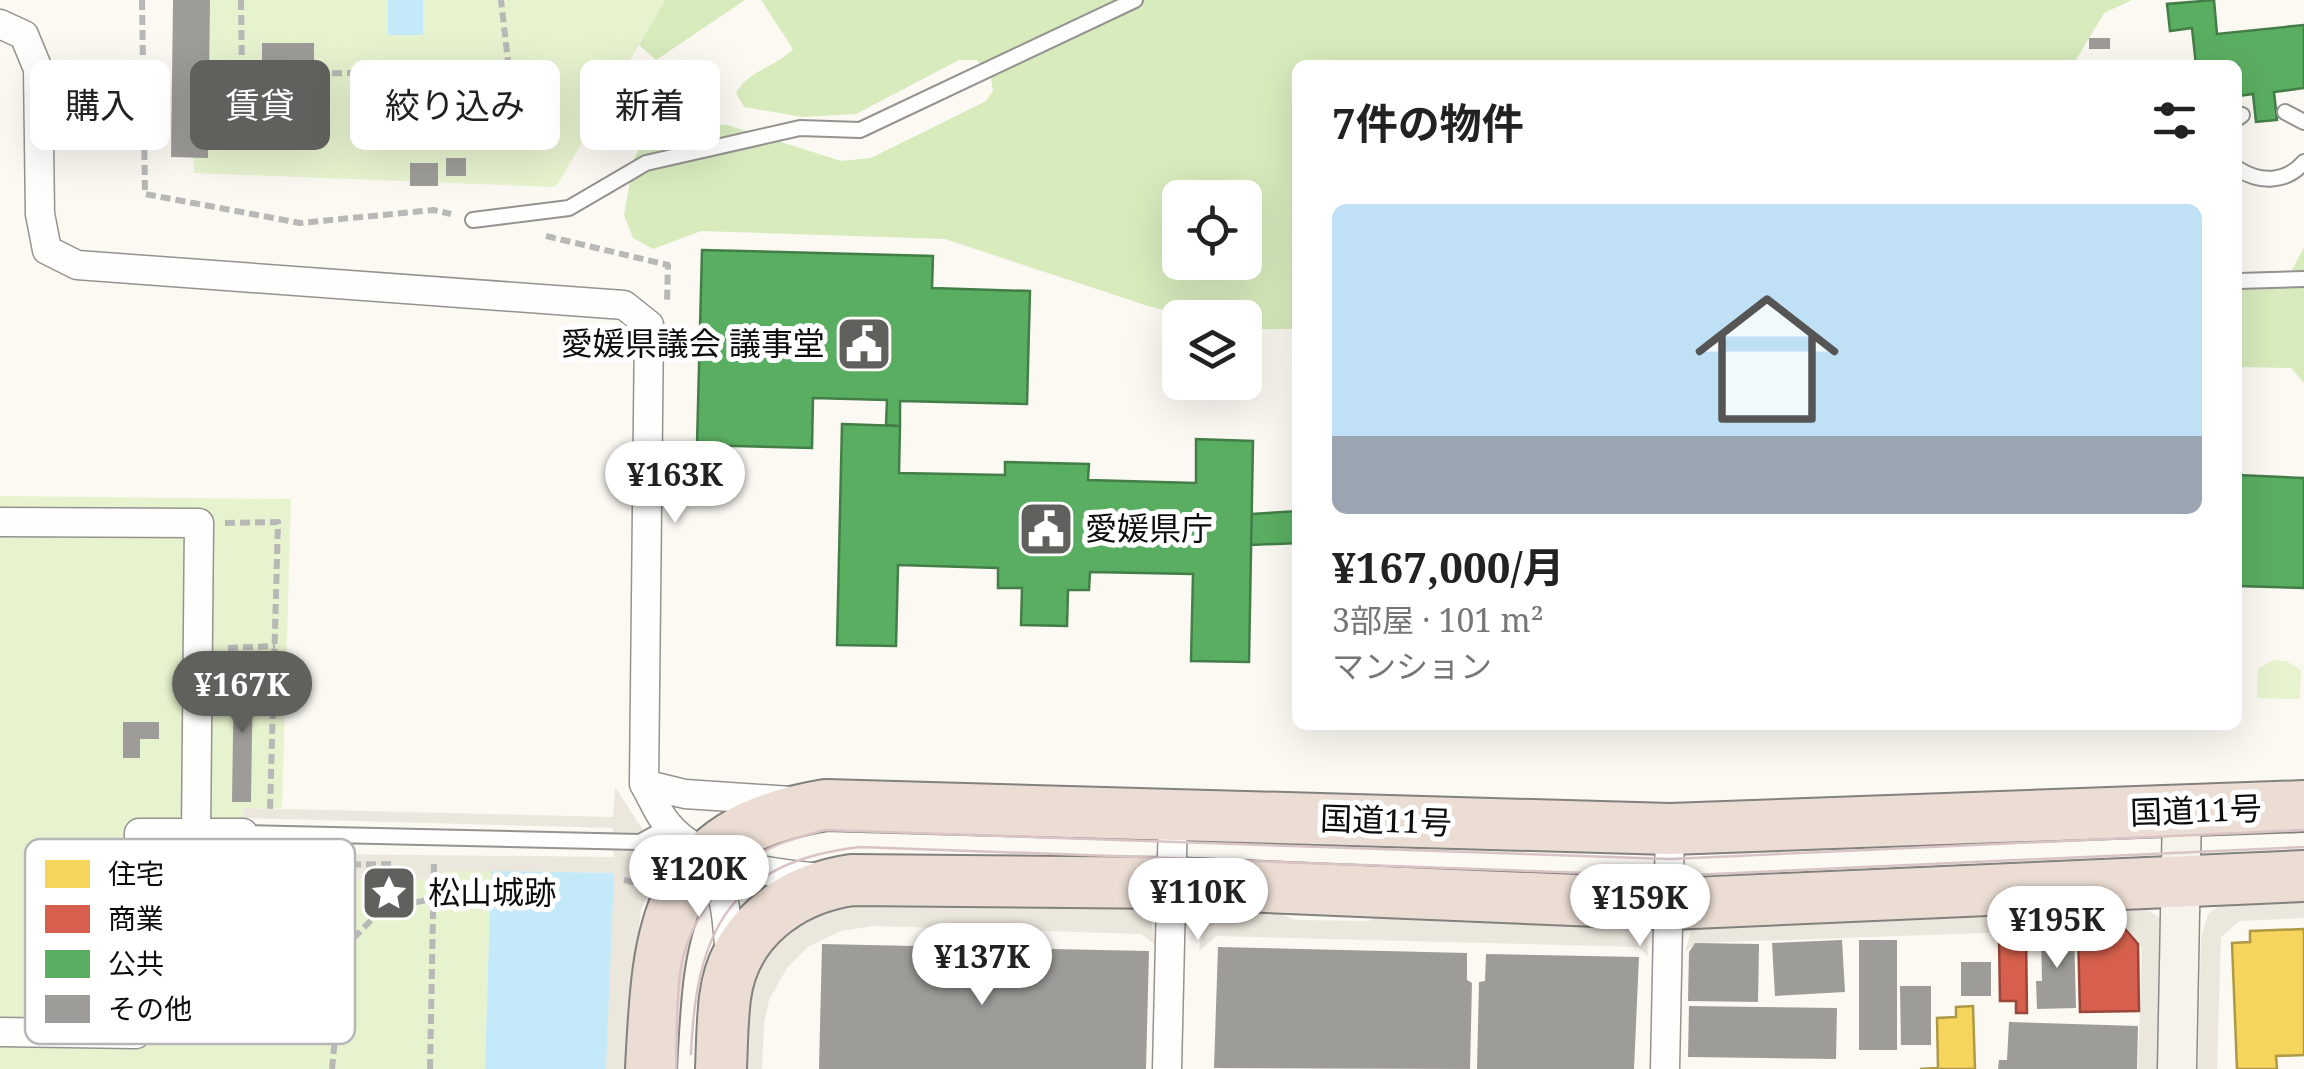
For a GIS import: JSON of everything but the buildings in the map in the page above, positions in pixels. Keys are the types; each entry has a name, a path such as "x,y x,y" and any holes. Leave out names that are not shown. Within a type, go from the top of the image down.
{"highway":[{"name":"国道11号","path":"651,1069 655,987 666,928 674,900 691,874 738,833 766,820 826,804 1670,829 2304,806"},
{"path":"721,1069 730,974 752,933 773,912 807,891 852,880 1171,883 1670,904 2304,876"}],"street":[{"path":"0,24 24,35 38,69 40,214 47,250 77,265 624,305 648,325 644,784 669,826 710,856 778,875 852,880"},
{"path":"0,522 198,523 196,833"},
{"path":"644,784 684,794 826,804"},
{"path":"2176,1069 2182,812"},
{"path":"1167,1069 1173,815"},
{"path":"1664,1069 1670,829"},
{"path":"138,839 138,833 243,833"},
{"path":"710,856 728,914 730,974"},
{"path":"0,1032 25,1032"}],"lane":[{"path":"474,220 569,208 646,163 800,128 860,130 1135,0"},
{"path":"2285,112 2304,122"},
{"path":"2242,172 2252,178 2281,179 2304,162"},
{"path":"2242,281 2304,279"},
{"path":"243,833 640,842 669,826"}],"path":[{"path":"142,0 145,194 300,223 434,210 474,220"},
{"path":"241,0 242,75 510,70 502,0"},
{"path":"543,236 668,265"},
{"path":"198,523 278,522 270,813"},
{"path":"197,648 276,646"},
{"path":"430,1069 434,863"},
{"path":"355,937 383,908 434,899"},
{"path":"332,1069 334,1044"}],"green space":[{"path":"191,0 665,0 630,60 580,60 580,146 556,187 194,173 194,150 330,150 330,60 192,60"},
{"path":"665,0 745,0 656,60 639,45"},
{"path":"761,0 2132,0 2104,13 2076,60 1292,60 1292,329 1262,329 1262,300 1162,300 1162,309 945,239 701,231 653,249 633,238 624,215 638,150 720,150 720,124 841,161 871,158 986,101 993,91 991,77 977,60 959,60 856,114 802,117 744,107 736,93 755,74 793,49"},
{"path":"2304,247 2304,383 2291,368 2242,367 2242,279 2291,272"},
{"path":"0,496 291,499 282,808 244,808 243,839 25,839 25,1044 355,1044 355,879 426,879 447,871 491,871 485,1069 0,1069"},
{"path":"2274,660 2286,661 2301,670 2300,699 2257,698 2258,668"}],"shaded area":[{"path":"615,787 649,839 652,863 651,886 641,911 636,951 631,1069 606,1069 613,873 447,871 426,879 355,879 355,854 614,857 613,828 244,818 244,808 613,817"},
{"path":"2304,897 2304,918 2240,921 2221,937 2217,1069 2198,1069 2201,937 2208,914 2223,903"},
{"path":"855,900 1144,910 1150,917 1156,945 1141,934 873,926 841,931 808,947 787,968 769,1000 762,1069 740,1069 744,999 769,948 801,918"},
{"path":"2140,905 2160,918 2166,933 2162,1069 2138,1069 2142,948 2124,928 1696,943 1685,952 1692,928"},
{"path":"1219,911 1276,911 1295,920 1369,921 1380,915 1641,925 1647,935 1648,956 1638,947 1216,936 1199,951 1210,917"}],"water":[{"path":"388,0 423,0 423,35 388,35"},
{"path":"491,871 614,873 606,1069 485,1069"}],"tram line":[{"path":"676,1069 683,957 706,906 730,877 759,854 825,830 1670,859 2304,830"},
{"path":"691,1054 701,972 712,939 728,910 750,887 779,869 815,855 860,847 1670,876 2304,847"}],"place":[{"name":"愛媛県議会 議事堂","path":"864,344"},
{"name":"愛媛県庁","path":"1046,529"},
{"name":"松山城跡","path":"389,893"}]}
